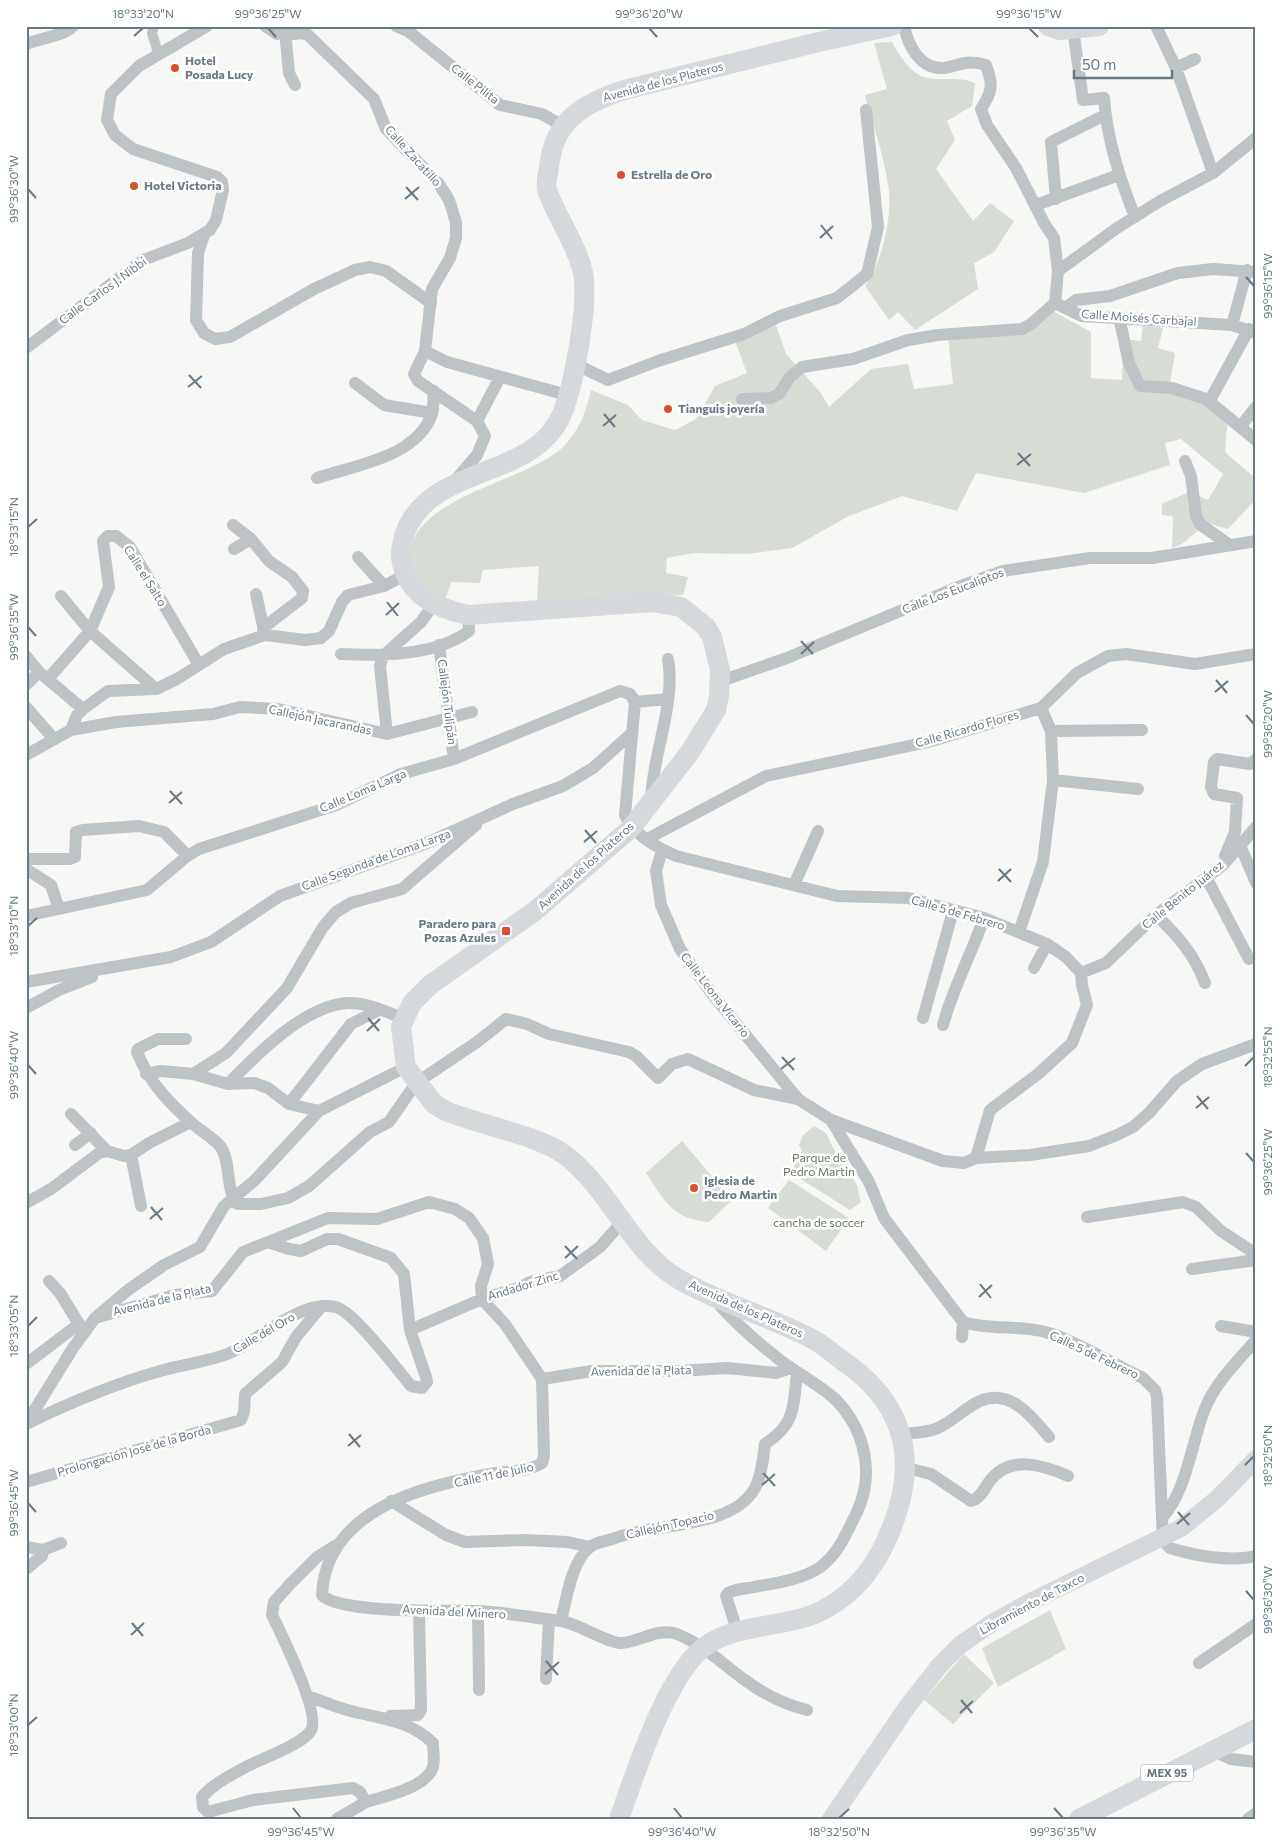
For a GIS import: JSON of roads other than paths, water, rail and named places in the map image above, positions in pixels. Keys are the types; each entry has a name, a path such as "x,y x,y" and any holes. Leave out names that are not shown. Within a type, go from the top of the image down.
{"main road":[{"name":"Avenida de los Plateros","path":"403,1018 412,1003 430,985 535,911 631,828 651,799 690,752 709,723 716,710 721,681 719,656 706,627 690,613 669,603 622,603 468,623 433,605 414,589 405,575 401,553 402,543 412,518 433,497 453,483 511,460 539,444 549,434 562,414 575,364 582,320 583,273 546,188 553,142 563,126 588,105 624,90 892,26"},
{"path":"1048,26 1060,30 1099,26"},
{"path":"403,1018 401,1027 411,1075"},
{"name":"Avenida de los Plateros","path":"411,1075 434,1104 446,1111 545,1144 562,1153 586,1174 642,1246 666,1270 713,1298 736,1305 824,1346 856,1369 872,1385 887,1405 900,1434 907,1468 892,1530 880,1554 861,1580 825,1610 804,1618 738,1633 712,1642 705,1647 682,1671 671,1692 648,1742 619,1819"},
{"name":"Libramiento de Taxco","path":"831,1819 907,1707 940,1665 960,1645 992,1623 1028,1603 1180,1528 1217,1499 1256,1459"},
{"name":"MEX 95","path":"1079,1819 1256,1729"}],"street":[{"path":"26,44 39,38 62,34 74,26"},
{"path":"154,26 152,33 158,53"},
{"path":"207,26 158,53 139,66 111,94 107,120 115,135 133,149 200,170 217,177 222,182 216,220 204,235 198,253 196,320 204,333 215,339 230,337 314,289 355,270 370,267 386,271 431,303"},
{"path":"265,26 277,34 288,31 289,73 295,85"},
{"name":"Calle Pilita","path":"396,26 408,31 500,105 542,114 563,126"},
{"path":"904,26 907,40 918,58 934,67 942,68 972,61 986,65 992,81 987,100 981,109 986,125 1016,168 1044,223 1054,238 1060,305"},
{"path":"1156,26 1176,68 1212,173"},
{"path":"1073,29 1083,100 1102,96 1119,175 1135,217"},
{"name":"Calle Zacatillo","path":"288,31 308,35 374,99 386,129 439,184 449,200 456,222 456,238 450,258 435,281 425,351 414,374 418,381 434,390 477,421"},
{"path":"1176,68 1195,59"},
{"path":"575,364 608,380 658,361 744,334 780,316 837,298 867,274 878,227 866,110"},
{"path":"1056,199 1051,142 1105,115"},
{"path":"1058,271 1160,201 1212,173 1256,138"},
{"path":"1036,206 1119,175"},
{"name":"Calle Carlos J. Nibbi","path":"26,348 143,260 204,235"},
{"path":"188,243 198,253"},
{"path":"742,399 772,398 778,394 790,377 802,366 853,359 908,340 938,335 1022,329 1060,305 1076,300 1110,296 1178,273 1213,269 1251,271 1232,325"},
{"name":"Calle Moisés Carbajal","path":"1060,305 1082,316 1118,316 1232,325 1253,331"},
{"path":"1118,316 1129,364 1140,386 1172,388 1210,402 1256,440"},
{"path":"1210,402 1253,331"},
{"path":"425,351 447,362 567,395"},
{"path":"453,483 477,455 485,436 477,421 500,377"},
{"path":"355,383 384,405 432,413"},
{"path":"317,478 400,451 414,442 432,413 434,390"},
{"path":"1240,427 1256,407"},
{"path":"1185,461 1191,476 1196,516 1200,524 1228,544"},
{"path":"71,730 82,709 108,691 156,689 224,649 264,632 302,598 303,591 292,577 269,561 251,539 233,525"},
{"name":"Calle el Salto","path":"26,685 44,676 90,631 109,587 103,541 108,536 116,536 130,547 198,664"},
{"path":"234,549 251,539"},
{"name":"Calle Los Eucaliptos","path":"721,681 787,658 958,587 1003,571 1090,558 1152,558 1228,544 1256,541"},
{"path":"358,557 384,586"},
{"path":"264,632 305,640 321,638 329,631 342,602 348,595 384,586 405,575"},
{"path":"61,596 90,631 156,689"},
{"path":"258,599 264,632"},
{"path":"387,734 380,666 383,656 421,622 433,605"},
{"path":"341,654 383,656 439,645 461,637 468,623"},
{"name":"Callejón Tulipán","path":"439,645 454,759"},
{"name":"Calle Ricardo Flores","path":"647,839 766,776 928,742 1041,708 1077,674 1108,656 1126,654 1195,664 1256,654"},
{"path":"26,656 44,676 82,709"},
{"path":"651,799 653,769 668,699 671,674 668,659"},
{"name":"Calle Loma Larga","path":"26,916 147,890 186,857 199,849 336,805 401,774 454,759 620,691 630,694 635,702"},
{"path":"631,828 625,815 635,702 668,699"},
{"path":"26,707 53,738"},
{"name":"Callejón Jacarandas","path":"26,755 53,738 71,730 116,722 213,714 240,707 278,709 387,734 472,712"},
{"path":"1019,932 1043,862 1053,780 1051,731 1041,708"},
{"path":"1051,731 1142,730"},
{"name":"Calle Segunda de Loma Larga","path":"26,982 112,969 171,957 211,942 280,896 427,843 487,816 563,786 593,768 632,733"},
{"path":"1222,866 1235,832 1237,798 1214,794 1211,787 1214,762 1217,759 1250,764 1256,759"},
{"path":"1053,780 1138,789"},
{"path":"193,1074 226,1053 286,988 323,927 336,912 351,902 402,889 487,816"},
{"path":"26,859 70,859 74,857 76,832 140,826 164,832 186,854 186,857"},
{"name":"Calle Benito Juárez","path":"1081,973 1106,963 1156,915 1222,866 1256,827"},
{"name":"Calle 5 de Febrero","path":"631,828 662,850 676,856 837,896 908,898 984,918 1047,944 1066,957 1081,973"},
{"path":"794,885 818,830"},
{"path":"1240,845 1256,883"},
{"name":"Calle Leona Vicario","path":"662,850 656,871 660,905 680,950 712,994 798,1099"},
{"path":"26,869 51,885 59,909"},
{"path":"1206,877 1249,959"},
{"path":"923,1018 953,911"},
{"path":"1156,915 1184,942 1199,965 1205,983"},
{"path":"943,1025 957,982 969,961 984,918"},
{"path":"1034,968 1047,944"},
{"name":"Calle Segunda de Loma Larga","path":"26,1008 59,990 112,969"},
{"path":"976,1158 990,1110 1038,1074 1072,1043 1087,1005 1081,973"},
{"path":"228,1084 260,1051 288,1029 320,1012 346,1003 357,1004 403,1018"},
{"path":"289,1104 351,1024 379,1010"},
{"path":"26,1364 95,1318 128,1290 164,1265 200,1246 224,1206 277,1158 319,1111 411,1075 477,1042 506,1019 527,1024 549,1034 628,1052 636,1056 658,1078 672,1064 688,1058 754,1090 798,1099 831,1120 943,1161 964,1163 976,1158 1030,1155 1089,1146 1117,1135 1133,1127 1177,1081 1202,1064 1256,1044"},
{"path":"186,1040 158,1039 138,1049 146,1074 165,1097 221,1147 233,1199 237,1204 261,1204 288,1198 309,1186 370,1132 389,1122 411,1075"},
{"path":"146,1074 161,1071 193,1074 228,1084 254,1083 268,1088 289,1104 319,1111"},
{"path":"71,1114 107,1151 124,1156 131,1155 149,1143 191,1122"},
{"path":"831,1120 869,1182 884,1218 964,1322 962,1337"},
{"path":"75,1145 90,1133"},
{"path":"26,1203 51,1189 99,1153 107,1151"},
{"path":"131,1155 141,1206"},
{"path":"1087,1218 1182,1202 1190,1203 1221,1231 1256,1254"},
{"name":"Avenida de la Plata","path":"95,1318 175,1295 212,1291 243,1252 271,1243 328,1218 377,1219 419,1204 438,1204 455,1209 469,1218 483,1238 488,1264 481,1286 482,1299"},
{"name":"Andador Zinc","path":"410,1330 482,1299 518,1288 530,1282 560,1276 600,1247 623,1221"},
{"path":"271,1243 289,1250 301,1250 327,1239 338,1239 391,1258 404,1274 410,1330 427,1382 422,1388 411,1386 351,1316 337,1307 322,1306"},
{"path":"1192,1269 1256,1260"},
{"path":"49,1281 60,1293 82,1327"},
{"path":"713,1298 766,1349 836,1401 854,1426 864,1450 866,1488 844,1538 821,1566 809,1574 782,1582 728,1593 726,1596 729,1610 738,1633"},
{"path":"482,1299 505,1324 542,1379"},
{"name":"Calle del Oro","path":"26,1424 72,1403 160,1370 230,1353 291,1317 322,1306"},
{"name":"Prolongación José de la Borda","path":"26,1482 241,1420 244,1412 245,1394 282,1362 296,1337 322,1306"},
{"name":"Calle 5 de Febrero","path":"964,1322 978,1327 1027,1329 1051,1334 1143,1378 1155,1390 1157,1397 1162,1518"},
{"path":"1221,1326 1256,1332"},
{"path":"26,1424 82,1327"},
{"path":"1256,1340 1212,1393 1204,1411 1174,1503 1162,1518 1166,1544 1176,1550 1228,1557 1246,1558 1256,1556"},
{"name":"Avenida de la Plata","path":"542,1379 592,1371 679,1371 727,1368 776,1373 794,1371"},
{"name":"Callejón Topacio","path":"590,1547 629,1533 703,1520 736,1508 747,1499 760,1474 765,1444 780,1434 788,1424 794,1371"},
{"name":"Calle 11 de Julio","path":"366,1515 391,1501 488,1474 542,1463 542,1379"},
{"path":"900,1434 936,1429 981,1401 994,1398 1006,1399 1024,1408 1049,1436"},
{"path":"907,1468 931,1474 971,1501 979,1497 992,1479 1017,1464 1047,1467 1068,1476"},
{"path":"391,1501 446,1535 465,1542 526,1540 567,1542 590,1547 572,1573 555,1620 546,1679"},
{"name":"Avenida del Minero","path":"366,1515 348,1532 334,1553 322,1586 322,1595 328,1601 419,1611 478,1611 571,1622 617,1642 667,1632 675,1633 705,1647 751,1685 788,1705 807,1710"},
{"path":"26,1547 42,1550 61,1543"},
{"path":"341,1543 317,1557 274,1602 272,1615 307,1696 314,1719 311,1731 301,1740 250,1764 209,1789 202,1797 203,1807 208,1812 253,1800 353,1788 360,1792 366,1802"},
{"path":"26,1569 42,1556 42,1550"},
{"path":"381,1716 418,1715 421,1710 419,1611"},
{"path":"478,1611 480,1690"},
{"path":"1199,1663 1256,1624"},
{"path":"307,1696 354,1712 398,1721 425,1736 433,1743 434,1766 427,1777 412,1786 366,1802 337,1819"},
{"path":"1212,1750 1231,1759 1256,1762"},
{"path":"1248,1819 1256,1813"}],"place":[{"name":"Hotel Posada Lucy","path":"175,68"},
{"name":"Estrella de Oro","path":"621,175"},
{"name":"Hotel Victoria","path":"134,186"},
{"name":"Tianguis joyería","path":"668,409"},
{"name":"Paradero para Pozas Azules","path":"506,931"},
{"name":"Iglesia de Pedro Martin","path":"694,1188"}],"park label":[{"name":"Parque de Pedro Martin","path":"819,1165"},
{"name":"cancha de soccer","path":"819,1223"}]}
